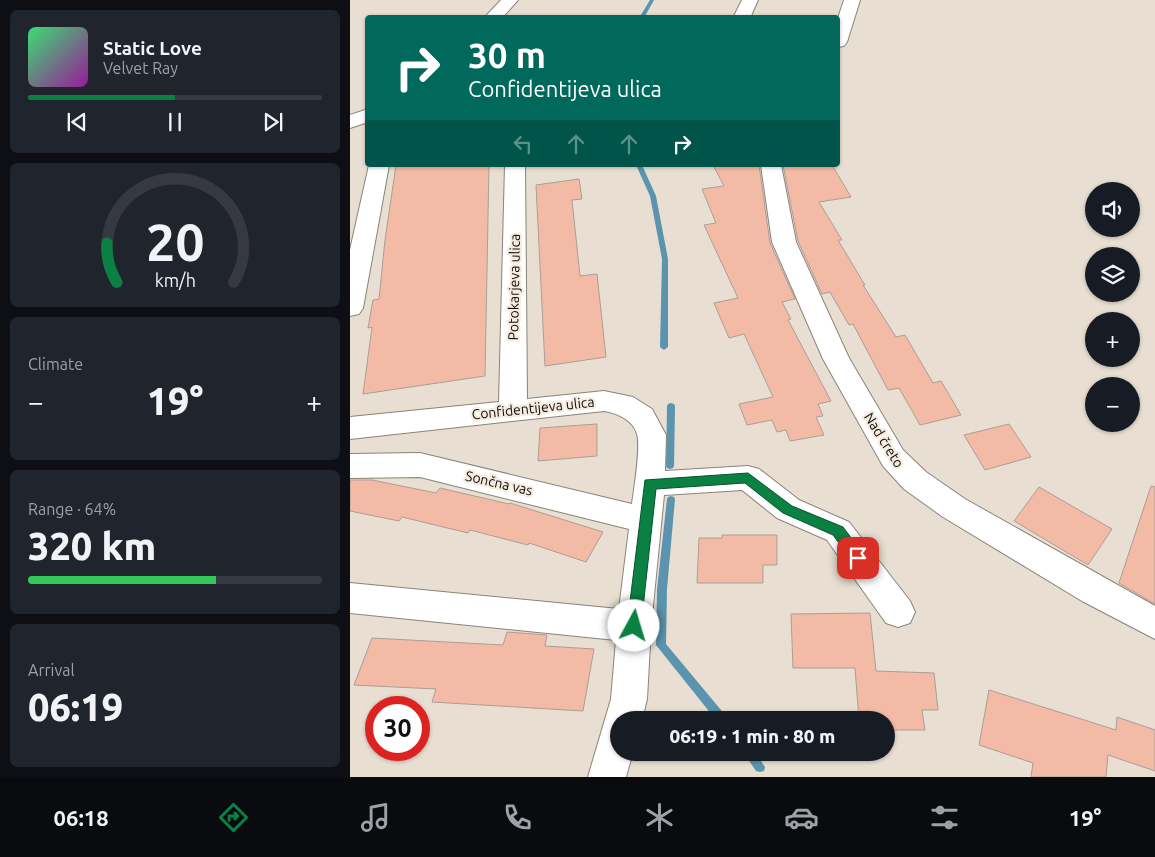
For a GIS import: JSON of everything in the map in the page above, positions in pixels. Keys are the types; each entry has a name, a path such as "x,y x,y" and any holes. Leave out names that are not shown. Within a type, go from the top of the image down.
{"street":[{"path":"495,15 510,0"},
{"path":"742,15 750,0"},
{"path":"840,36 852,0"},
{"path":"350,122 365,116"},
{"path":"350,308 379,167"},
{"name":"Potokarjeva ulica","path":"513,410 515,167"},
{"name":"Nad čreto","path":"771,167 773,186 788,251 836,359 893,458 905,473 969,516 1090,589 1155,622"},
{"name":"Confidentijeva ulica","path":"350,428 604,401 623,404 642,417 652,435 650,484 628,699 625,711"},
{"name":"Sončna vas","path":"350,466 420,465 645,520"},
{"path":"650,484 748,478 788,509 838,531 898,612"},
{"path":"350,598 634,626"},
{"path":"607,777 611,761"}],"building":[{"path":"396,167 489,167 485,376 363,394 372,327 368,328 373,300 379,299"},
{"path":"714,167 759,167 770,243 795,299 782,302 791,319 788,320 831,401 818,404 823,416 816,417 824,435 790,441 786,430 777,432 772,420 747,425 739,404 773,397 744,334 729,338 714,303 738,298 704,225 716,223 702,189 724,186"},
{"path":"783,167 833,167 851,197 819,202 842,240 838,240 865,285 863,285 896,337 905,335 933,383 941,381 961,415 920,425 899,388 888,390 853,324 849,325 830,292 822,294 798,241"},
{"path":"579,179 582,199 572,200 580,276 597,274 606,357 545,366 536,185"},
{"path":"597,424 597,456 538,461 540,428"},
{"path":"1009,424 1031,457 985,470 964,435"},
{"path":"350,480 372,480 436,493 440,488 510,503 603,532 586,562 529,543 528,545 470,530 468,533 402,517 399,521 350,511"},
{"path":"1151,486 1155,487 1155,604 1119,583"},
{"path":"1039,487 1112,529 1088,565 1014,521"},
{"path":"722,535 777,535 777,565 763,565 763,583 697,583 699,538 722,538"},
{"path":"870,613 876,671 934,673 938,710 922,710 925,730 895,730 895,711 858,711 855,668 793,668 791,614"},
{"path":"507,632 547,635 545,646 594,649 583,711 432,702 436,689 354,685 372,638 503,645"},
{"path":"989,690 1116,730 1117,717 1155,730 1155,771 1108,755 1106,777 1031,777 1033,763 979,745"}],"waterway":[{"path":"643,15 652,0"},
{"path":"640,167 653,196 665,259 664,347"},
{"path":"670,466 671,406"},
{"path":"671,499 662,589 661,645 715,711"},
{"path":"755,761 760,767"}],"route":[{"path":"634,626 650,484 748,478 788,509 838,531 858,558"}]}
